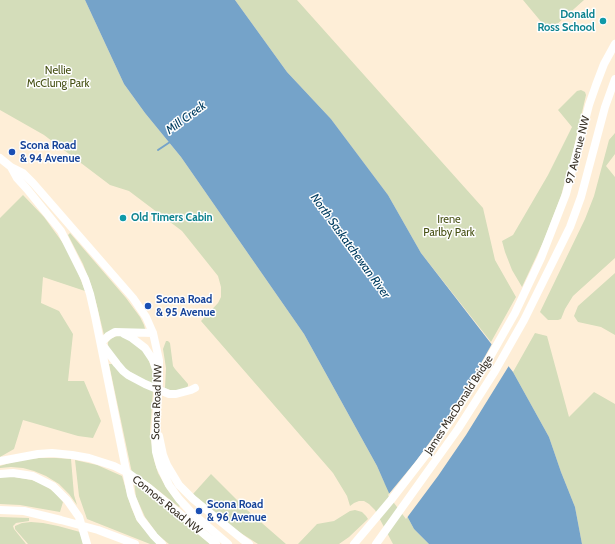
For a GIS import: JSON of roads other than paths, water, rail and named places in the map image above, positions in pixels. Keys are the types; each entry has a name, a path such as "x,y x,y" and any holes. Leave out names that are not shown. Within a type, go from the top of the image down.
{"main road":[{"name":"97 Avenue NW","path":"541,258 566,194 589,105 604,64 615,44"},
{"name":"97 Avenue NW","path":"552,264 570,227 581,197 605,107 615,79"},
{"name":"Scona Road NW","path":"0,158 11,168 17,178 61,231 85,279 90,294 101,343 132,495 140,518 162,544"},
{"name":"Scona Road NW","path":"11,168 23,172 141,308 153,333 159,360 159,390 155,436 156,452 160,466 169,485 184,506 228,544"},
{"name":"James MacDonald Bridge","path":"356,542 391,500 450,421 504,333 525,294 541,258"},
{"name":"James MacDonald Bridge","path":"376,544 444,450 482,393 521,326 552,264"},
{"path":"153,333 115,332 101,343 117,364 128,375 137,381 169,394 191,390 194,388"},
{"path":"115,332 127,335 145,348 156,367 159,381"},
{"path":"156,421 163,455 171,473 179,485 193,499 249,544"},
{"name":"Connors Road NW","path":"0,461 52,453 89,458 114,466 128,473 150,488 216,544"},
{"path":"0,474 13,473 33,476 53,486 67,500 79,517 87,544"},
{"path":"0,510 24,512 61,520 98,530 135,544"},
{"path":"349,544 356,542"}],"water":[{"name":"North Saskatchewan River","path":"85,0 235,0 287,72 331,119 388,195 421,253 513,372 549,437 575,507 582,544 429,544 414,529 407,516 389,493 377,466 304,334 181,157 145,113 124,84"}],"waterway":[{"name":"Mill Creek","path":"158,150 170,142"}],"place":[{"name":"Donald Ross School","path":"603,21"},
{"name":"Scona Road & 94 Avenue","path":"12,152"},
{"name":"Old Timers Cabin","path":"123,218"},
{"name":"Scona Road & 95 Avenue","path":"148,306"},
{"name":"Scona Road & 96 Avenue","path":"199,511"}],"park label":[{"name":"Nellie McClung Park","path":"58,77"},
{"name":"Irene Parlby Park","path":"449,226"}]}
